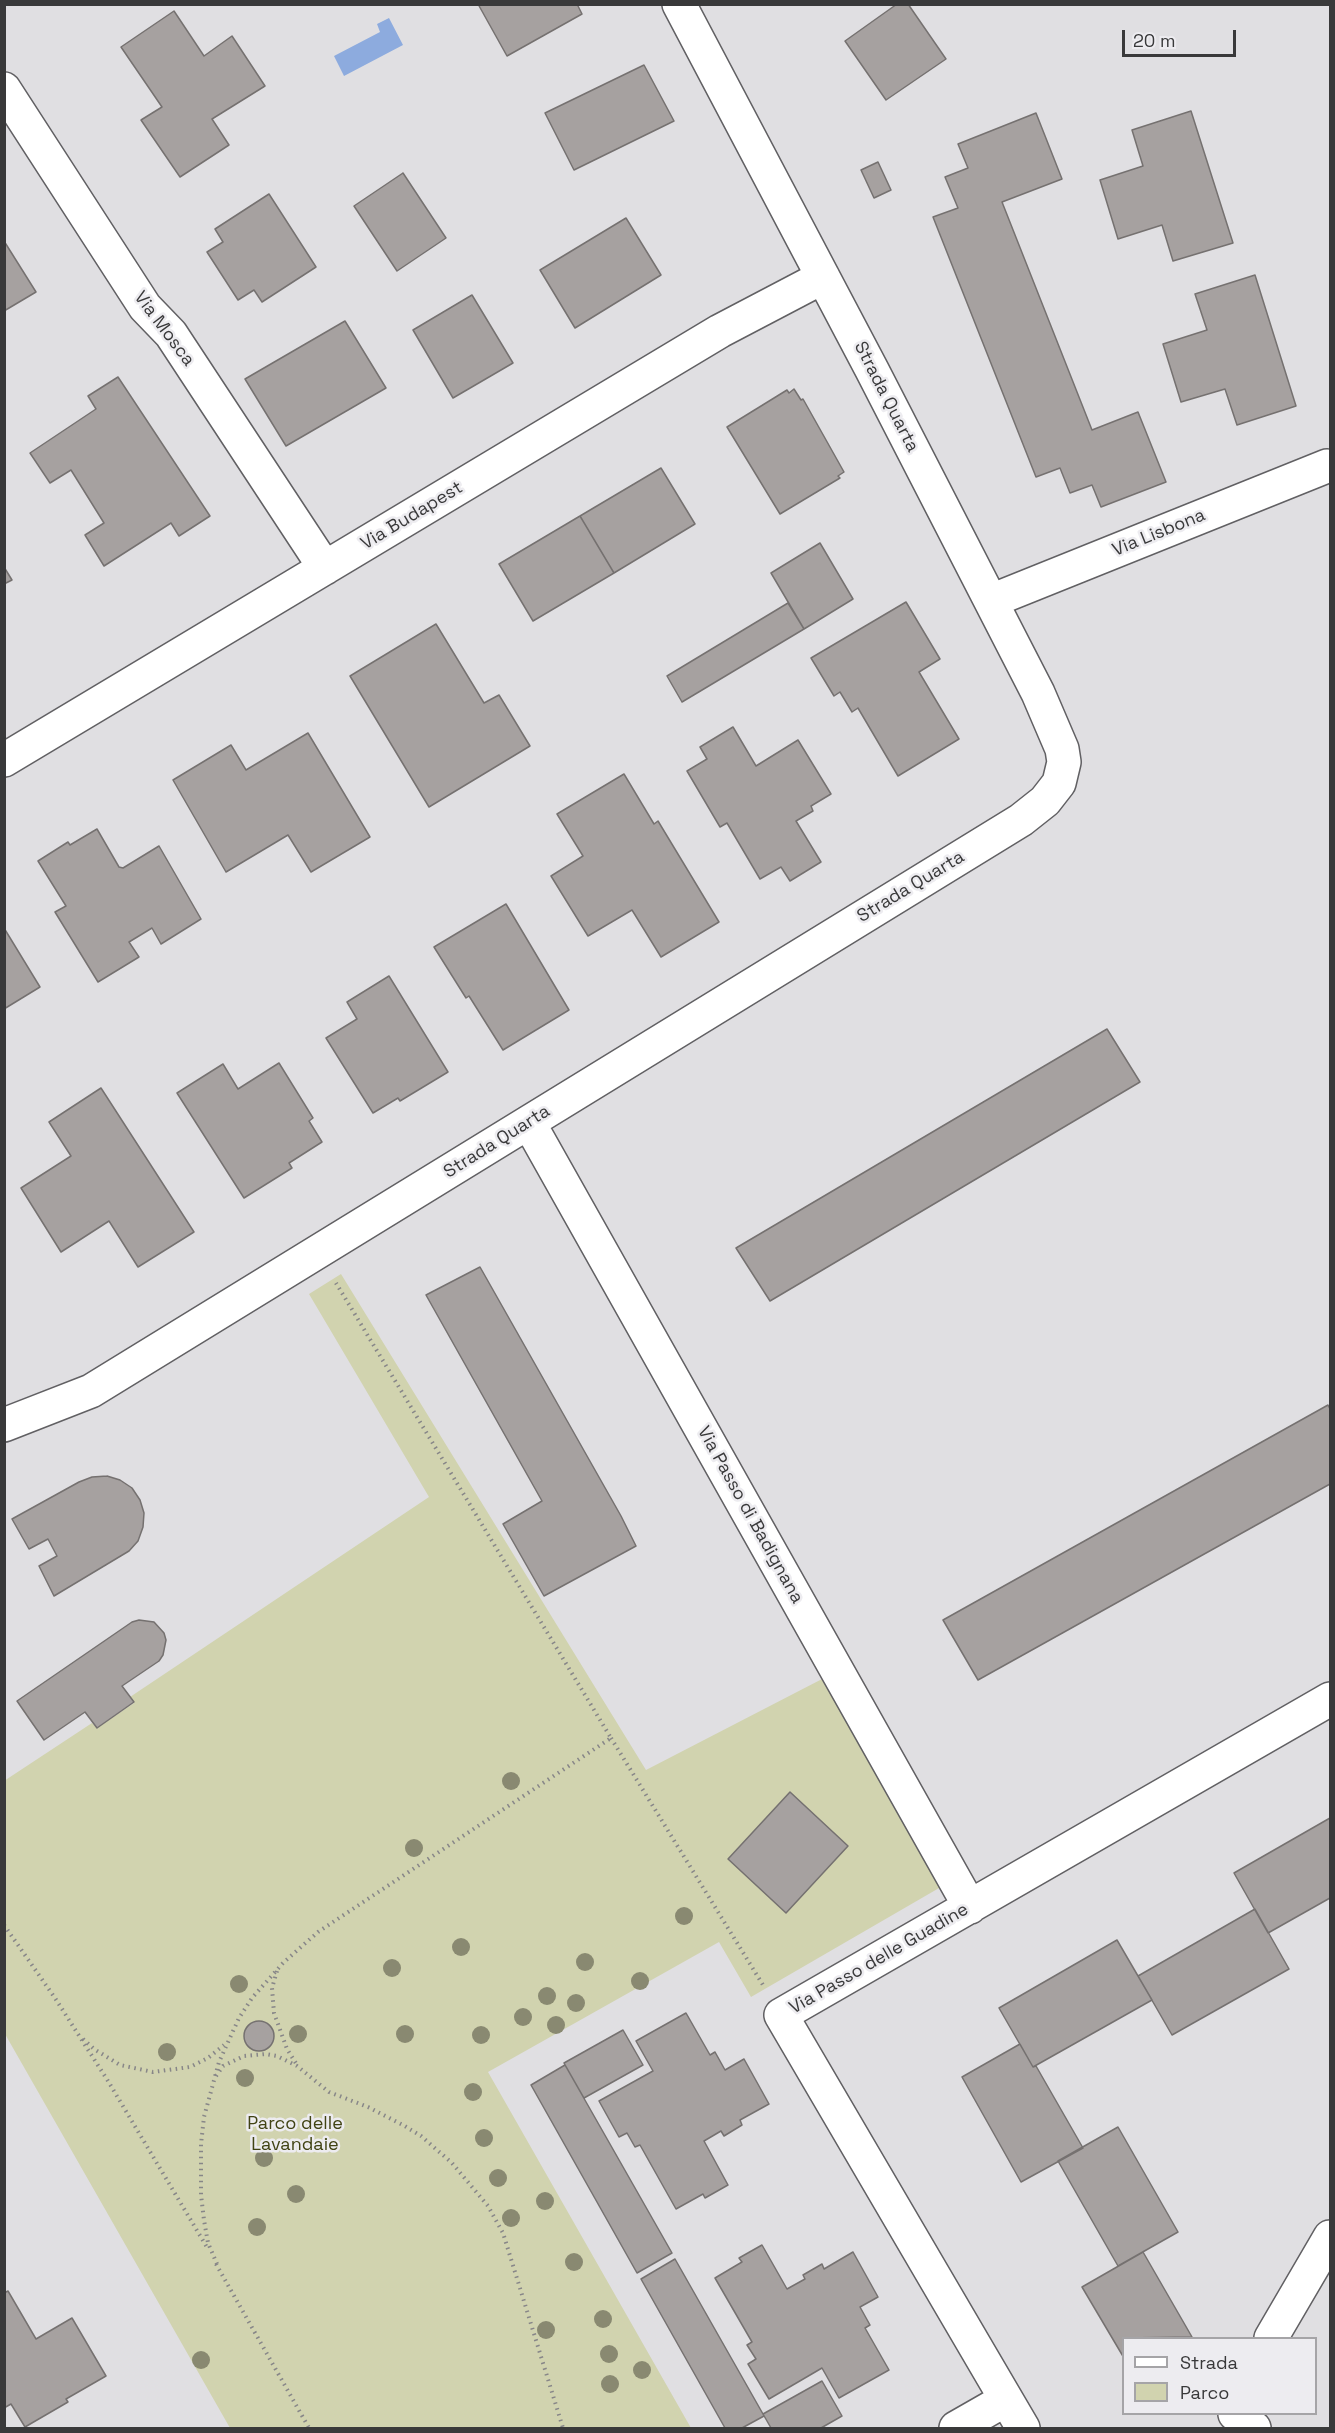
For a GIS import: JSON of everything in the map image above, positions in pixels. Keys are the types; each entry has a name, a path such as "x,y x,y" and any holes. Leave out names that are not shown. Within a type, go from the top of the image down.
{"street":[{"name":"Strada Quarta","path":"4,1425 30,1417 91,1391 1021,819 1045,801 1059,783 1063,773 1062,748 1049,715 679,4"},
{"name":"Via Mosca","path":"4,89 145,307 171,334 325,568"},
{"name":"Via Budapest","path":"4,760 720,331 823,277"},
{"name":"Via Lisbona","path":"991,601 1327,466"},
{"name":"Via Passo di Badignana","path":"529,1123 970,1907"},
{"name":"Via Passo delle Guadine","path":"1023,2428 781,2014 1330,1699"},
{"path":"1272,2337 1330,2237"},
{"path":"956,2428 1005,2400"},
{"path":"1219,2428 1227,2415"},
{"path":"1236,2415 1254,2428"}],"path":[{"path":"316,1252 781,2014"},
{"path":"76,2032 94,2049 120,2065 153,2072 178,2070 200,2062 217,2052 252,1998 283,1963 318,1932 611,1738"},
{"path":"4,1925 76,2032 217,2264 309,2428"},
{"path":"283,1963 274,1978 272,1988 274,2013 287,2049 306,2074"},
{"path":"217,2264 208,2243 201,2195 201,2144 212,2085 228,2038"},
{"path":"212,2085 223,2066 231,2061 254,2054 277,2056 297,2066 329,2092 384,2115 421,2136 452,2163 488,2206 508,2248 563,2428"}],"green space":[{"name":"Parco delle Lavandaie","path":"341,1274 646,1770 824,1678 946,1884 751,1997 719,1942 488,2072 691,2428 230,2428 5,2034 4,1781 92,1723 97,1728 134,1703 130,1697 429,1497 309,1294"}],"water":[{"path":"389,18 403,45 344,76 334,56 380,32 377,24"}],"building":[{"path":"478,4 577,4 582,14 507,56"},
{"path":"897,4 908,4 946,59 886,100 845,41"},
{"path":"174,11 204,56 232,36 265,86 212,119 229,145 180,177 141,120 162,107 121,47"},
{"path":"644,65 674,121 574,170 545,113"},
{"path":"1191,111 1233,243 1173,261 1162,225 1118,239 1100,180 1143,166 1132,130"},
{"path":"1036,113 1062,179 1002,202 1092,430 1138,412 1166,482 1101,507 1092,485 1070,493 1060,468 1036,477 933,217 958,208 945,177 968,168 958,144"},
{"path":"878,162 891,190 874,198 861,170"},
{"path":"403,173 446,238 397,271 354,206"},
{"path":"269,194 316,267 262,302 254,290 238,300 207,252 223,242 215,229"},
{"path":"626,218 661,275 575,328 540,270"},
{"path":"4,241 36,292 4,311"},
{"path":"1255,275 1296,406 1237,425 1225,389 1181,402 1163,344 1207,330 1195,294"},
{"path":"472,295 513,363 453,398 413,330"},
{"path":"345,321 386,388 286,446 245,379"},
{"path":"118,377 210,516 179,536 171,523 104,566 85,535 104,523 71,470 50,483 30,453 96,409 88,396"},
{"path":"794,389 801,400 803,399 844,472 838,476 840,478 780,514 727,427 787,390 789,393"},
{"path":"661,468 695,524 614,573 580,516"},
{"path":"580,516 614,573 533,621 499,564"},
{"path":"820,543 853,599 804,629 771,573"},
{"path":"4,567 12,580 4,584"},
{"path":"906,602 940,659 919,672 959,739 898,776 858,708 852,712 840,692 834,696 811,658"},
{"path":"788,603 804,629 682,702 667,676"},
{"path":"436,624 484,703 499,695 530,746 429,807 350,676"},
{"path":"733,727 756,766 798,740 831,794 811,806 813,811 796,821 821,862 790,881 781,867 760,879 727,823 720,827 687,771 707,759 700,747"},
{"path":"308,733 370,837 311,872 288,835 226,872 173,780 231,745 246,770"},
{"path":"624,774 654,824 658,821 719,922 661,957 632,910 588,936 551,876 583,856 557,814"},
{"path":"97,829 119,867 123,868 159,846 201,919 161,944 152,928 129,942 139,957 98,982 55,912 66,906 38,861 68,842 70,845"},
{"path":"506,904 569,1010 503,1050 469,996 466,998 434,947"},
{"path":"4,928 40,987 4,1009"},
{"path":"389,976 448,1072 400,1101 398,1098 373,1113 326,1038 357,1019 347,1002"},
{"path":"1107,1029 1140,1082 770,1301 736,1248"},
{"path":"279,1063 313,1118 309,1121 322,1142 289,1163 292,1168 244,1198 177,1093 223,1064 238,1089"},
{"path":"101,1088 194,1232 138,1267 109,1221 61,1252 21,1188 71,1156 49,1122"},
{"path":"480,1267 636,1546 544,1596 503,1524 542,1501 426,1295"},
{"path":"1328,1405 1330,1409 1330,1484 978,1680 943,1620"},
{"path":"107,1476 120,1480 132,1488 140,1500 144,1513 143,1527 138,1541 129,1551 54,1596 39,1566 57,1556 48,1539 29,1549 12,1519 79,1482 92,1477"},
{"path":"139,1620 154,1622 164,1633 166,1640 163,1655 159,1661 122,1686 134,1702 97,1728 85,1712 44,1740 17,1701 132,1622"},
{"path":"790,1792 848,1846 786,1913 728,1859"},
{"path":"1330,1818 1330,1898 1268,1933 1234,1873"},
{"path":"1255,1909 1289,1969 1172,2035 1138,1976"},
{"path":"1117,1940 1152,2000 1033,2067 999,2008"},
{"path":"686,2013 710,2055 715,2052 725,2070 744,2059 769,2104 740,2120 742,2125 724,2136 721,2131 704,2141 728,2185 705,2198 703,2194 676,2209 640,2145 635,2147 627,2133 619,2137 599,2101 653,2071 636,2041"},
{"path":"259,2021 270,2025 274,2036 270,2047 259,2051 248,2047 244,2036 248,2025"},
{"path":"623,2030 643,2065 584,2098 564,2063"},
{"path":"1020,2044 1033,2067 1036,2066 1083,2148 1021,2182 962,2077"},
{"path":"565,2065 672,2253 637,2273 531,2085"},
{"path":"1118,2127 1178,2232 1118,2266 1058,2161"},
{"path":"762,2245 787,2289 805,2279 803,2275 822,2264 824,2269 853,2252 878,2297 860,2307 870,2325 865,2328 889,2370 839,2398 822,2368 769,2399 748,2364 756,2359 747,2345 752,2342 715,2278 742,2262 739,2258"},
{"path":"1143,2252 1192,2337 1122,2337 1122,2355 1082,2287"},
{"path":"675,2259 764,2416 742,2428 725,2428 641,2279"},
{"path":"8,2291 36,2339 72,2318 106,2376 66,2399 68,2402 25,2427 11,2404 4,2408 4,2293"},
{"path":"822,2381 842,2416 821,2428 771,2428 763,2414"}]}
